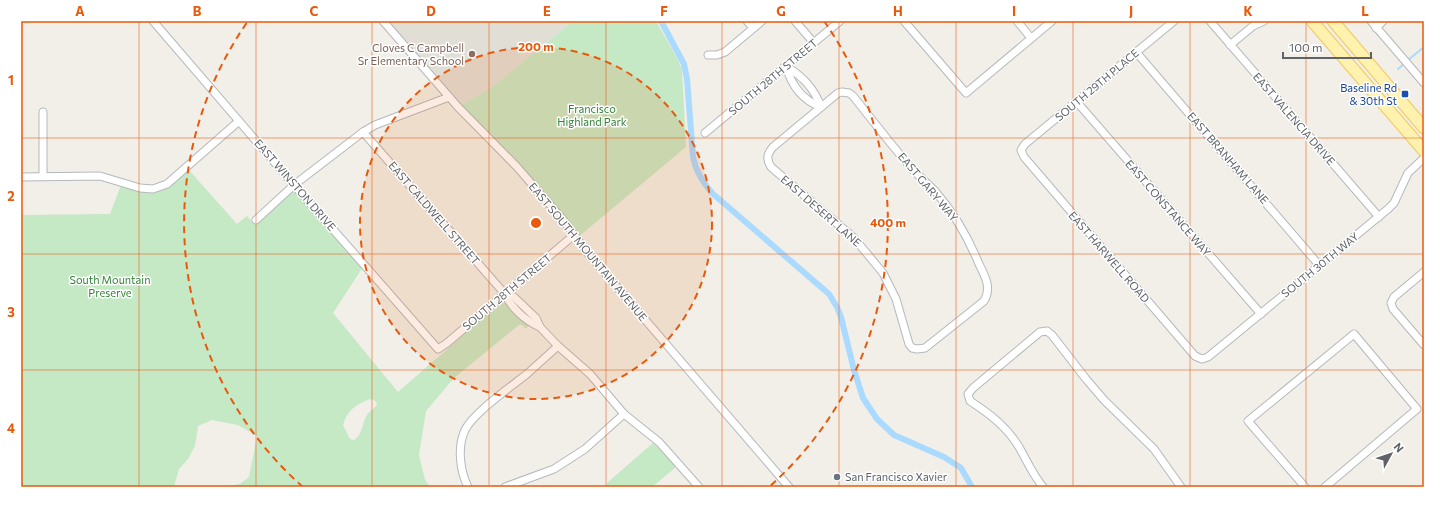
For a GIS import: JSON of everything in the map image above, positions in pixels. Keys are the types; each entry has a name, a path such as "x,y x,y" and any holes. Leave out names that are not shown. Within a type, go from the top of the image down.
{"main road":[{"path":"1312,21 1424,152"},
{"path":"1333,21 1424,128"}],"street":[{"name":"EAST WINSTON DRIVE","path":"153,21 438,349"},
{"name":"EAST SOUTH MOUNTAIN AVENUE","path":"383,21 478,129 506,154 564,221 586,251 790,487"},
{"path":"747,21 753,28"},
{"path":"708,55 717,55 725,52 762,21"},
{"path":"795,21 814,43"},
{"name":"SOUTH 28TH STREET","path":"705,133 840,21"},
{"path":"904,21 966,93 1052,21"},
{"path":"1016,21 1031,38"},
{"name":"SOUTH 29TH PLACE","path":"1021,150 1025,144 1076,101 1174,21"},
{"name":"EAST VALENCIA DRIVE","path":"1210,21 1378,217"},
{"path":"1230,45 1254,23 1264,21"},
{"path":"1371,21 1424,82"},
{"path":"1376,28 1384,21"},
{"name":"EAST BRANHAM LANE","path":"1136,52 1319,265"},
{"path":"786,66 807,82 817,96 821,107"},
{"path":"786,66 789,76 798,91 812,104 821,107"},
{"path":"798,91 807,82"},
{"name":"EAST GARY WAY","path":"821,107 838,93 845,92 853,96 914,170 954,214 966,235 985,277 988,289 987,296 984,301 932,344 926,348 917,350"},
{"path":"256,220 294,185 363,132 375,125 449,97"},
{"name":"EAST CONSTANCE WAY","path":"1076,101 1260,314"},
{"name":"EAST DESERT LANE","path":"821,107 773,147 767,157 768,162 771,167 854,238 883,273 896,299 909,344 912,348 917,350"},
{"path":"43,112 43,176"},
{"path":"21,177 100,176 140,188 153,189 167,184 239,121"},
{"name":"EAST CALDWELL STREET","path":"363,132 504,293 514,297 528,316 531,323 540,327 558,346 590,374 624,414 659,442 699,487"},
{"name":"EAST HARWELL ROAD","path":"1021,150 1024,158 1195,356 1202,359"},
{"name":"SOUTH 30TH WAY","path":"1202,359 1208,357 1394,203 1408,173 1424,158"},
{"name":"SOUTH 28TH STREET","path":"438,349 574,235"},
{"path":"1424,272 1394,297 1391,303 1393,309 1424,345"},
{"path":"1043,487 1019,446 1003,426 990,414 970,401 968,394 973,388 1040,332 1047,331 1052,335 1104,400 1154,448 1181,487"},
{"path":"1304,487 1248,422 1354,334 1417,409 1325,487"},
{"path":"468,487 461,463 461,443 465,430 473,419 558,346"},
{"path":"504,487 554,469 585,449 624,414"}],"shaded area":[{"name":"Cloves C Campbell Sr Elementary School","path":"383,21 573,21 491,88 458,107"}],"green space":[{"name":"Francisco Highland Park","path":"573,21 656,21 682,69 686,147 577,238 564,221 458,107 491,88"},
{"name":"South Mountain Preserve","path":"188,169 237,224 247,216 254,224 295,190 363,267 333,313 398,392 500,303 505,303 529,325 526,329 522,325 519,325 454,378 426,411 419,455 425,480 430,487 222,487 240,484 249,477 257,436 238,425 212,420 198,426 195,446 188,459 179,469 175,487 21,487 21,215 110,214 121,185 145,193 157,192 169,186","holes":["370,399 377,403 365,418 359,436 354,440 350,439 343,425 347,415 353,408 361,403"]},
{"path":"653,443 672,461 676,467 652,487 605,487 607,483"}],"waterway":[{"path":"661,21 684,64 687,79 693,157 703,181 712,193 829,294 841,317 854,370 863,398 877,419 894,435 944,457 961,468 972,487"},
{"path":"1408,60 1424,47"},
{"path":"1398,69 1405,63"}],"place":[{"name":"Cloves C Campbell Sr Elementary School","path":"472,54"},
{"name":"Baseline Rd & 30th St","path":"1405,94"},
{"name":"San Francisco Xavier","path":"837,477"}]}
